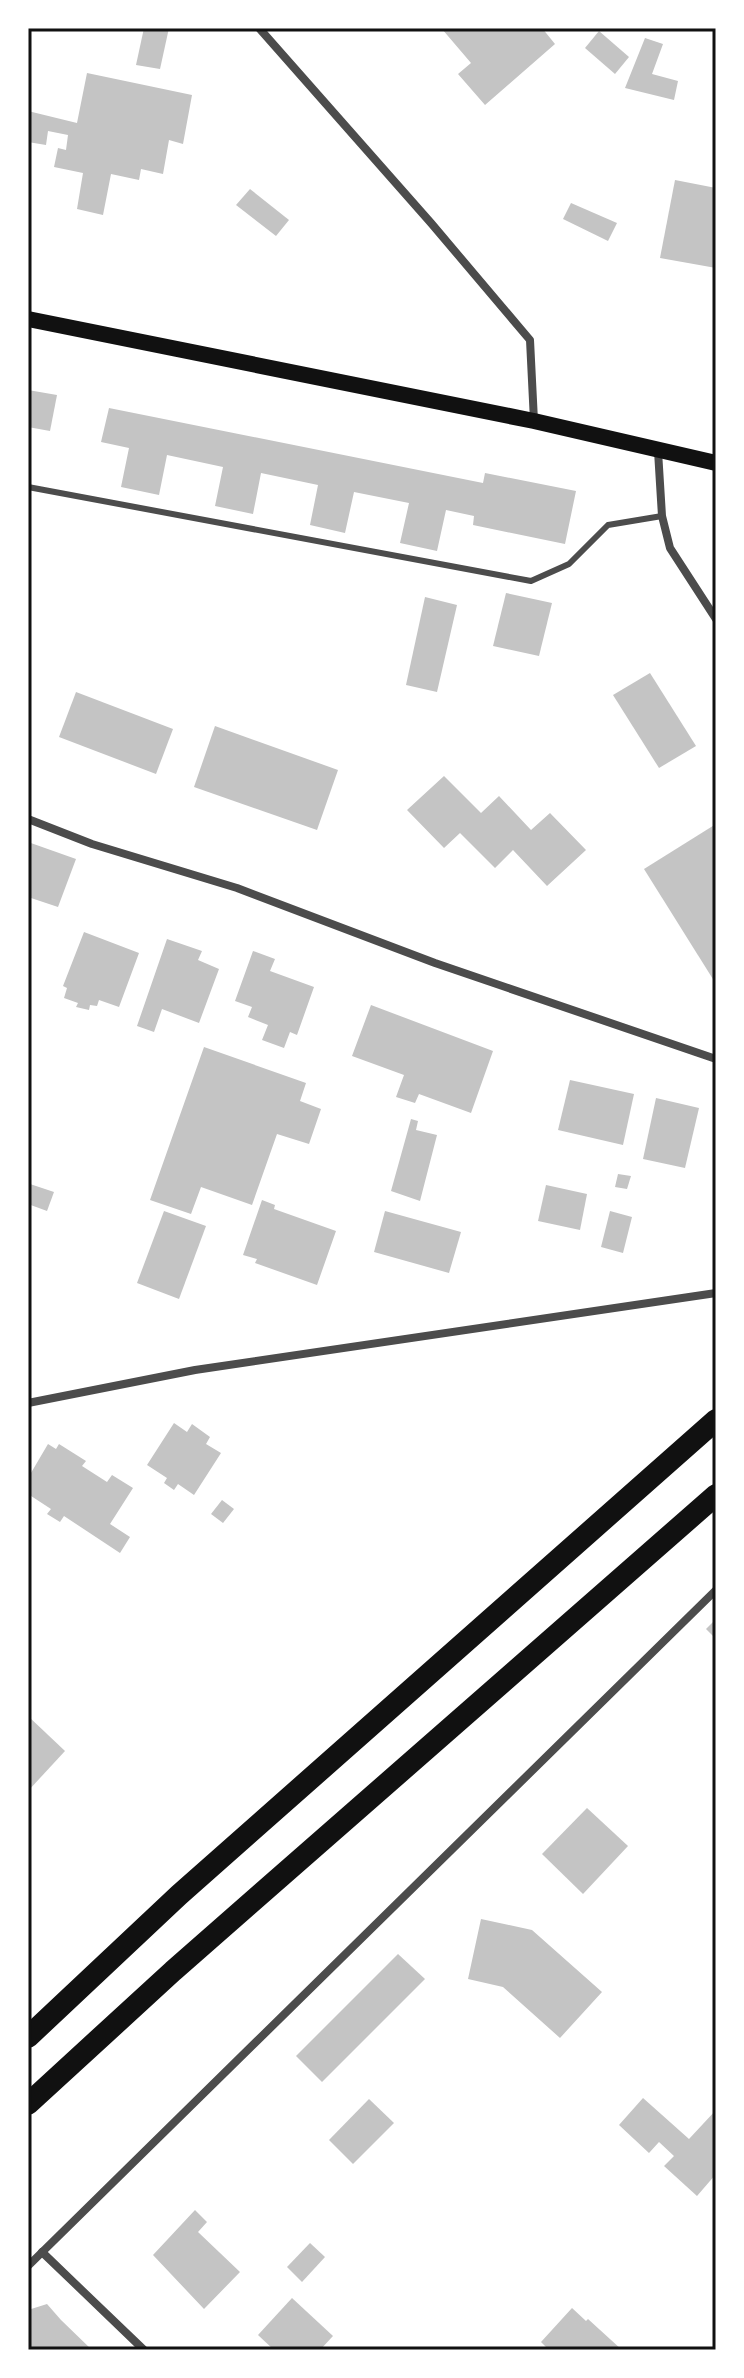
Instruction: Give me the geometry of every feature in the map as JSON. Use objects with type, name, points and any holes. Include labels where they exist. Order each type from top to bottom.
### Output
[{"type":"highway","points":[[28,2037],[179,1895],[716,1420]]},
{"type":"highway","points":[[28,2104],[173,1971],[716,1495]]},
{"type":"main road","points":[[28,319],[534,421],[716,463]]},
{"type":"street","points":[[259,28],[530,340],[534,421]]},
{"type":"street","points":[[658,451],[662,516],[670,548],[716,619]]},
{"type":"street","points":[[28,819],[92,844],[237,888],[435,963],[716,1059]]},
{"type":"street","points":[[28,1403],[195,1370],[716,1293]]},
{"type":"street","points":[[28,2266],[716,1590]]},
{"type":"street","points":[[42,2252],[144,2350]]},
{"type":"lane","points":[[28,487],[531,581],[569,564],[608,525],[662,516]]},
{"type":"building","points":[[144,28],[169,28],[160,69],[136,65]]},
{"type":"building","points":[[444,28],[542,28],[555,44],[485,105],[458,74],[471,63]]},
{"type":"building","points":[[599,31],[629,57],[615,74],[585,48]]},
{"type":"building","points":[[645,38],[663,44],[652,74],[678,81],[674,100],[625,88]]},
{"type":"building","points":[[87,73],[192,95],[183,144],[169,140],[163,174],[141,169],[139,180],[111,174],[103,215],[77,209],[83,173],[54,167],[58,148],[66,150],[68,135],[48,131],[46,145],[28,142],[28,111],[77,123]]},
{"type":"building","points":[[675,180],[716,188],[716,268],[660,258]]},
{"type":"building","points":[[250,189],[289,220],[276,236],[236,205]]},
{"type":"building","points":[[571,203],[617,223],[608,241],[563,219]]},
{"type":"building","points":[[28,390],[57,395],[50,431],[28,427]]},
{"type":"building","points":[[109,408],[483,483],[485,473],[576,491],[565,544],[473,525],[474,516],[446,510],[437,551],[400,543],[409,503],[354,492],[345,533],[310,525],[318,485],[261,473],[253,514],[215,506],[223,467],[167,455],[159,495],[121,487],[129,448],[101,442]]},
{"type":"building","points":[[506,593],[552,603],[539,656],[493,646]]},
{"type":"building","points":[[425,597],[457,605],[437,692],[406,685]]},
{"type":"building","points":[[650,673],[696,746],[659,768],[613,695]]},
{"type":"building","points":[[76,692],[173,729],[156,774],[59,737]]},
{"type":"building","points":[[215,726],[338,770],[317,830],[194,787]]},
{"type":"building","points":[[444,776],[481,813],[499,796],[531,830],[550,813],[586,850],[547,886],[513,850],[495,868],[460,833],[444,848],[407,810]]},
{"type":"building","points":[[716,824],[716,984],[644,869]]},
{"type":"building","points":[[28,842],[76,859],[58,907],[28,897]]},
{"type":"building","points":[[84,932],[139,953],[119,1007],[99,1000],[97,1006],[90,1005],[89,1010],[76,1007],[78,1003],[64,998],[67,988],[63,986]]},
{"type":"building","points":[[167,939],[202,951],[198,960],[219,969],[199,1023],[162,1009],[154,1032],[137,1026]]},
{"type":"building","points":[[253,951],[275,959],[270,971],[314,987],[297,1035],[290,1032],[284,1048],[262,1040],[268,1025],[248,1017],[252,1007],[235,1001]]},
{"type":"building","points":[[371,1005],[493,1051],[471,1113],[419,1094],[415,1103],[396,1097],[404,1075],[352,1056]]},
{"type":"building","points":[[204,1047],[306,1083],[300,1101],[321,1109],[309,1144],[277,1134],[252,1205],[201,1187],[191,1214],[150,1200]]},
{"type":"building","points":[[570,1080],[634,1094],[623,1145],[558,1130]]},
{"type":"building","points":[[656,1098],[699,1108],[685,1168],[643,1159]]},
{"type":"building","points":[[411,1119],[418,1121],[416,1130],[437,1135],[420,1201],[391,1191]]},
{"type":"building","points":[[618,1174],[631,1176],[627,1189],[615,1187]]},
{"type":"building","points":[[30,1184],[54,1192],[47,1211],[28,1204]]},
{"type":"building","points":[[546,1185],[587,1194],[580,1230],[538,1221]]},
{"type":"building","points":[[262,1200],[275,1205],[274,1209],[336,1231],[317,1285],[255,1263],[257,1259],[243,1255]]},
{"type":"building","points":[[164,1211],[206,1226],[179,1299],[137,1283]]},
{"type":"building","points":[[385,1211],[461,1232],[449,1273],[374,1252]]},
{"type":"building","points":[[610,1211],[632,1217],[623,1253],[601,1247]]},
{"type":"building","points":[[174,1423],[187,1432],[192,1424],[210,1437],[206,1444],[221,1453],[194,1495],[178,1484],[174,1490],[164,1483],[167,1478],[147,1465]]},
{"type":"building","points":[[48,1444],[56,1449],[59,1444],[86,1461],[82,1466],[107,1482],[112,1475],[133,1488],[110,1524],[130,1537],[120,1553],[64,1516],[60,1522],[47,1514],[51,1509],[28,1494],[28,1478]]},
{"type":"building","points":[[222,1500],[234,1509],[223,1523],[211,1514]]},
{"type":"building","points":[[716,1619],[716,1639],[706,1629]]},
{"type":"building","points":[[28,1716],[65,1751],[28,1791]]},
{"type":"building","points":[[587,1808],[628,1846],[583,1894],[542,1854]]},
{"type":"building","points":[[481,1919],[532,1930],[602,1992],[560,2038],[503,1987],[468,1979]]},
{"type":"building","points":[[398,1954],[425,1979],[322,2082],[296,2056]]},
{"type":"building","points":[[643,2098],[689,2139],[716,2110],[716,2174],[697,2196],[664,2166],[674,2156],[659,2142],[649,2153],[619,2125]]},
{"type":"building","points":[[369,2099],[394,2123],[353,2164],[329,2140]]},
{"type":"building","points":[[195,2210],[207,2222],[198,2232],[240,2272],[204,2309],[153,2255]]},
{"type":"building","points":[[310,2243],[325,2257],[302,2282],[287,2267]]},
{"type":"building","points":[[292,2298],[333,2336],[320,2350],[274,2350],[258,2335]]},
{"type":"building","points":[[47,2304],[92,2350],[28,2350],[28,2310]]},
{"type":"building","points":[[572,2308],[622,2350],[549,2350],[541,2342]]}]
